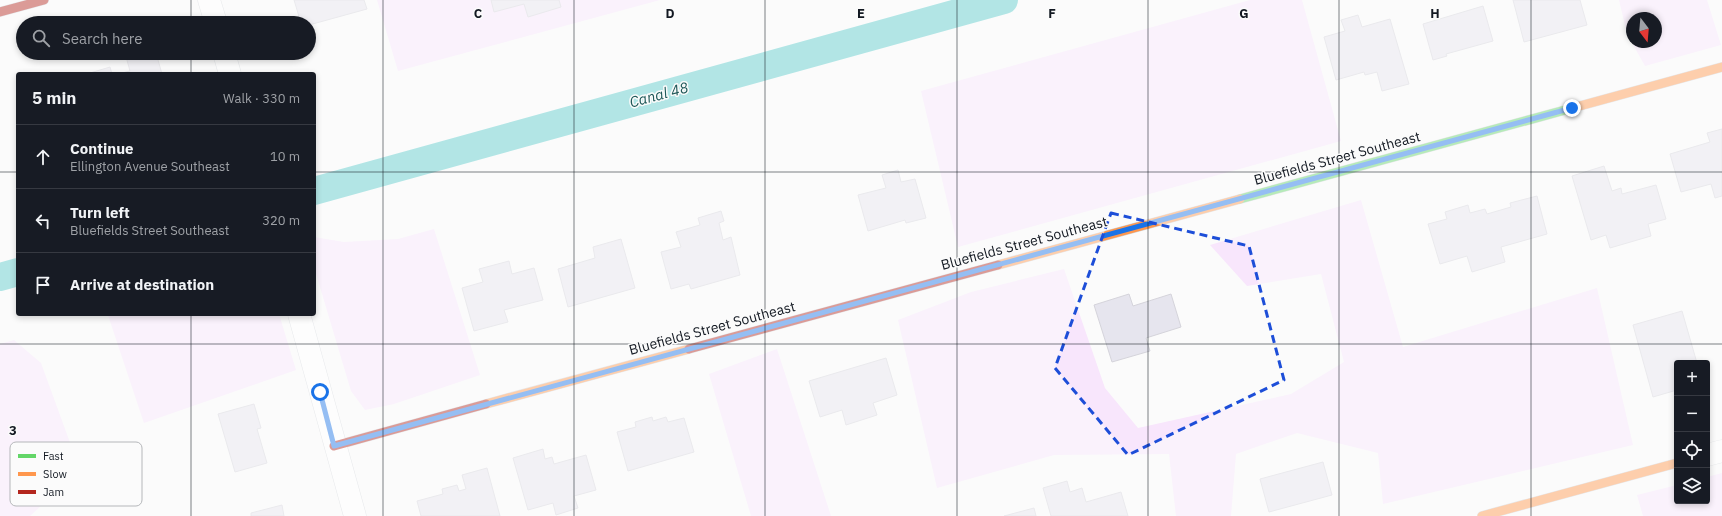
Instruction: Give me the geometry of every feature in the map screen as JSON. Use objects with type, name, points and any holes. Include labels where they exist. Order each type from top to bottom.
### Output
[{"type":"street","points":[[0,12],[44,0]]},
{"type":"street","points":[[209,0],[214,16]]},
{"type":"street","points":[[226,60],[229,72]]},
{"type":"street","name":"Bluefields Street Southeast","points":[[334,446],[1722,67]]},
{"type":"street","points":[[299,316],[355,516]]},
{"type":"street","points":[[1710,454],[1722,451]]},
{"type":"street","points":[[1482,516],[1674,464]]},
{"type":"highlighted area","points":[[1111,213],[1249,246],[1284,380],[1128,455],[1055,368]]},
{"type":"shaded area","points":[[377,0],[660,0],[398,71]]},
{"type":"shaded area","points":[[1250,0],[1302,0],[1341,141],[958,247],[921,91]]},
{"type":"shaded area","points":[[1619,0],[1707,0],[1721,45],[1645,66],[1635,48],[1662,48],[1662,12],[1626,12],[1626,30]]},
{"type":"shaded area","points":[[1361,200],[1403,347],[1597,288],[1633,445],[1383,504],[1378,453],[1297,433],[1236,454],[1231,516],[1176,516],[1169,454],[1054,455],[937,488],[898,320],[971,292],[1064,269],[1105,388],[1138,428],[1291,394],[1344,362],[1321,274],[1247,286],[1210,245]]},
{"type":"shaded area","points":[[434,229],[480,375],[394,404],[365,410],[351,391],[316,274],[316,237],[344,242],[398,239]]},
{"type":"shaded area","points":[[108,316],[280,316],[296,370],[144,423]]},
{"type":"shaded area","points":[[14,340],[41,363],[70,442],[10,442],[10,506],[41,506],[30,516],[0,516],[0,344]]},
{"type":"shaded area","points":[[777,349],[831,516],[751,516],[709,374]]},
{"type":"shaded area","points":[[1722,473],[1722,516],[1643,516],[1637,495],[1674,486],[1674,504],[1710,504],[1710,476]]},
{"type":"building","points":[[294,0],[364,0],[367,9],[316,23],[316,16],[299,16]]},
{"type":"building","points":[[491,0],[559,0],[561,7],[528,17],[524,4],[494,12]]},
{"type":"building","points":[[1513,0],[1580,0],[1587,25],[1524,42]]},
{"type":"building","points":[[1483,6],[1493,41],[1446,54],[1447,56],[1433,60],[1423,24]]},
{"type":"building","points":[[1358,15],[1362,27],[1390,19],[1409,84],[1382,91],[1377,72],[1365,75],[1364,72],[1336,80],[1324,37],[1345,31],[1341,20]]},
{"type":"building","points":[[127,60],[158,60],[161,72],[126,72],[130,71]]},
{"type":"building","points":[[110,67],[111,72],[93,72]]},
{"type":"building","points":[[1722,129],[1722,196],[1715,198],[1711,184],[1681,192],[1670,154],[1710,142],[1707,133]]},
{"type":"building","points":[[1604,166],[1612,191],[1621,188],[1622,194],[1656,185],[1666,219],[1648,224],[1651,236],[1610,248],[1606,235],[1591,240],[1572,176]]},
{"type":"building","points":[[898,170],[901,182],[915,179],[926,218],[906,223],[905,220],[868,231],[858,195],[886,188],[882,175]]},
{"type":"building","points":[[1537,196],[1547,234],[1501,247],[1505,262],[1472,272],[1467,256],[1440,264],[1428,224],[1447,219],[1445,212],[1468,205],[1470,213],[1485,209],[1487,214],[1511,207],[1510,203]]},
{"type":"building","points":[[721,211],[724,221],[719,223],[723,240],[731,237],[740,275],[691,289],[689,284],[671,289],[661,252],[681,247],[676,232],[700,225],[698,218]]},
{"type":"building","points":[[621,239],[635,288],[568,307],[558,269],[595,258],[593,247]]},
{"type":"building","points":[[509,261],[512,274],[534,268],[543,300],[504,310],[508,322],[474,331],[462,288],[483,282],[479,269]]},
{"type":"building","points":[[1129,294],[1133,306],[1171,294],[1181,327],[1146,338],[1150,351],[1112,362],[1094,305]]},
{"type":"building","points":[[1682,311],[1696,360],[1674,360],[1674,391],[1653,397],[1633,325]]},
{"type":"building","points":[[886,358],[897,395],[873,403],[877,415],[846,425],[842,410],[820,417],[809,381]]},
{"type":"building","points":[[254,404],[261,428],[257,429],[267,463],[235,472],[218,414]]},
{"type":"building","points":[[652,417],[653,421],[666,417],[668,422],[684,418],[694,452],[628,471],[617,432],[636,427],[635,422]]},
{"type":"building","points":[[543,449],[545,459],[552,457],[554,464],[586,455],[596,490],[574,496],[578,508],[556,515],[553,503],[528,510],[513,458]]},
{"type":"building","points":[[1323,462],[1332,495],[1269,512],[1260,479]]},
{"type":"building","points":[[487,468],[500,516],[421,516],[417,501],[443,494],[442,489],[457,485],[459,491],[466,489],[462,475]]},
{"type":"building","points":[[1067,481],[1070,492],[1082,488],[1086,502],[1121,492],[1128,516],[1051,516],[1043,488]]},
{"type":"building","points":[[282,505],[284,516],[251,516],[251,513]]},
{"type":"building","points":[[1034,508],[1036,516],[1004,516]]},
{"type":"waterway","name":"Canal 48","points":[[316,190],[1004,0]]},
{"type":"waterway","name":"Canal 48","points":[[0,277],[16,273]]},
{"type":"traffic: fast","points":[[1240,199],[1576,107]]},
{"type":"traffic: slow","points":[[1576,107],[1722,67]]},
{"type":"traffic: slow","points":[[998,265],[1240,199]]},
{"type":"traffic: slow","points":[[486,404],[689,349]]},
{"type":"traffic: slow","points":[[1482,516],[1674,464]]},
{"type":"traffic: jam","points":[[0,12],[44,0]]},
{"type":"traffic: jam","points":[[689,349],[998,265]]},
{"type":"traffic: jam","points":[[334,446],[486,404]]},
{"type":"route","points":[[320,392],[334,446],[1572,108]]}]
